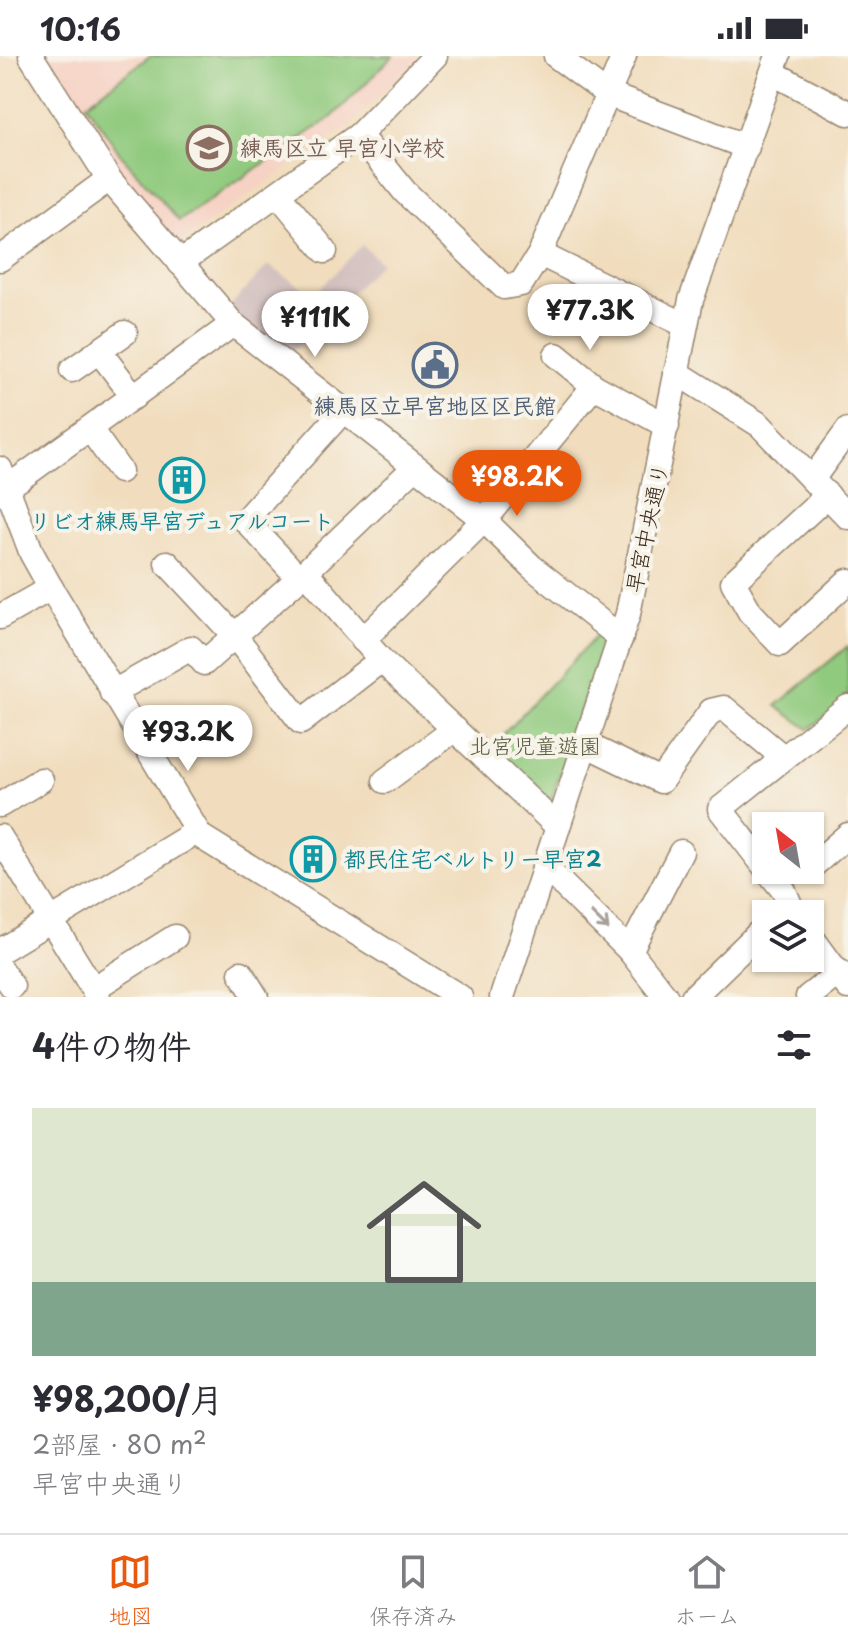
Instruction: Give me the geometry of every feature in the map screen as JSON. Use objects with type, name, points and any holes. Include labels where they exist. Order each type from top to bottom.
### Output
[{"type":"street","points":[[31,56],[109,179],[233,324],[484,520],[532,567],[621,638]]},
{"type":"street","points":[[180,263],[359,135],[435,56]]},
{"type":"street","points":[[556,56],[607,94],[747,147]]},
{"type":"street","points":[[359,135],[405,192],[504,287],[521,284],[540,254],[624,56]]},
{"type":"street","points":[[775,64],[848,113]]},
{"type":"street","name":"早宮中央通り","points":[[502,997],[621,638],[667,426],[685,325],[775,64]]},
{"type":"street","points":[[0,259],[109,179]]},
{"type":"street","points":[[278,194],[325,251]]},
{"type":"street","points":[[540,254],[685,325]]},
{"type":"street","points":[[233,324],[90,429],[3,483],[32,554],[196,832],[460,997]]},
{"type":"street","points":[[72,370],[125,333]]},
{"type":"street","points":[[99,351],[134,397]]},
{"type":"street","points":[[556,355],[594,386],[667,426]]},
{"type":"street","points":[[676,372],[760,425],[848,517]]},
{"type":"street","points":[[363,640],[484,520],[594,386]]},
{"type":"street","points":[[342,412],[245,520],[303,575],[381,660],[557,826]]},
{"type":"street","points":[[90,429],[120,471]]},
{"type":"street","points":[[848,430],[821,486],[733,582],[750,612],[780,644],[848,581]]},
{"type":"street","points":[[112,693],[191,648],[204,663],[303,575],[415,467]]},
{"type":"street","points":[[167,563],[235,636],[301,722],[381,660]]},
{"type":"street","points":[[0,617],[51,588]]},
{"type":"street","points":[[752,850],[720,809],[848,707]]},
{"type":"street","points":[[585,744],[661,781],[711,711],[724,708],[784,758]]},
{"type":"street","points":[[385,781],[455,729]]},
{"type":"street","points":[[0,805],[41,780]]},
{"type":"street","points":[[0,951],[196,832]]},
{"type":"street","points":[[824,856],[848,835]]},
{"type":"street","points":[[0,837],[95,993],[175,937]]},
{"type":"street","points":[[630,951],[681,852]]},
{"type":"street","points":[[544,866],[630,951],[666,997]]},
{"type":"street","points":[[693,997],[752,940]]},
{"type":"street","points":[[808,997],[844,980],[824,954]]},
{"type":"street","points":[[241,973],[256,997]]},
{"type":"shaded area","name":"練馬区立 早宮小学校","points":[[41,56],[419,56],[351,124],[178,244],[115,171]]},
{"type":"shaded area","points":[[362,245],[381,263],[286,358],[229,307],[268,265],[314,295]]},
{"type":"green space","name":"練馬区立 早宮小学校","points":[[150,56],[393,56],[332,117],[179,221],[121,155],[86,104]]},
{"type":"green space","name":"北宮児童遊園","points":[[598,634],[604,639],[552,798],[542,799],[490,748]]},
{"type":"green space","points":[[848,646],[848,699],[809,729],[776,706]]},
{"type":"place","name":"練馬区立 早宮小学校","points":[[209,148]]},
{"type":"place","name":"練馬区立早宮地区区民館","points":[[435,365]]},
{"type":"place","name":"リビオ練馬早宮デュアルコート","points":[[182,480]]},
{"type":"place","name":"都民住宅ベルトリー早宮2","points":[[313,859]]}]
